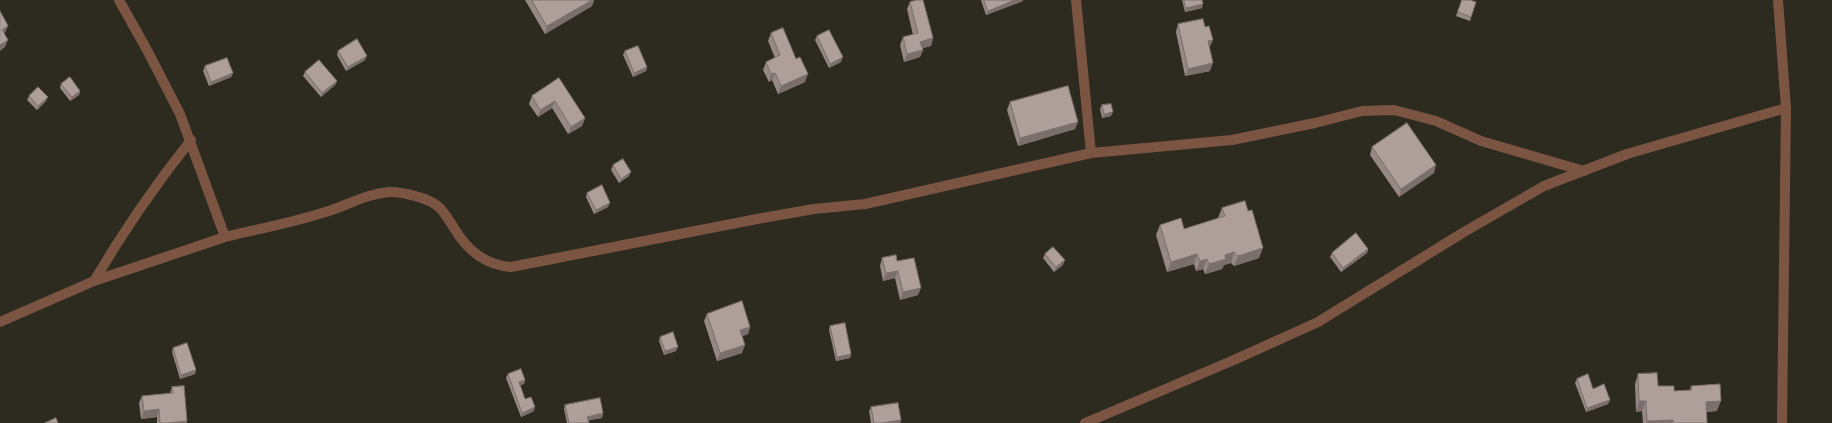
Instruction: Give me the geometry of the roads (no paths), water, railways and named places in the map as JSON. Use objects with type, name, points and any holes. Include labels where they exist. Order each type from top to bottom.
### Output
[{"type":"street","points":[[119,0],[180,114],[225,238]]},
{"type":"street","points":[[1076,0],[1091,153]]},
{"type":"street","points":[[1778,0],[1786,108],[1782,423]]},
{"type":"street","points":[[1086,423],[1234,360],[1318,322],[1464,232],[1544,186],[1627,154],[1786,108]]},
{"type":"street","points":[[0,322],[94,281],[225,238],[323,213],[373,194],[390,191],[418,197],[436,205],[448,218],[463,242],[483,259],[498,266],[511,267],[757,219],[814,209],[865,204],[1091,153],[1232,140],[1315,123],[1362,111],[1394,110],[1436,122],[1481,141],[1584,171]]},
{"type":"street","points":[[94,281],[135,215],[190,140]]}]
